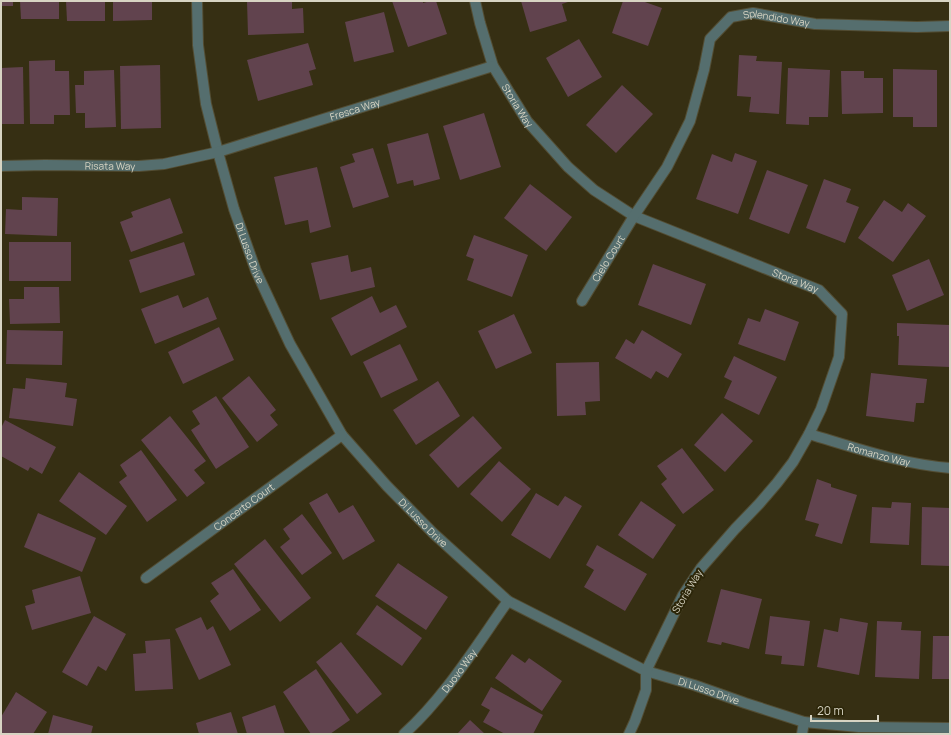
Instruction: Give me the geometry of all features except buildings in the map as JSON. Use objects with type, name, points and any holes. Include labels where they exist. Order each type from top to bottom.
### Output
[{"type":"street","name":"Di Lusso Drive","points":[[197,1],[198,45],[205,97],[218,152],[234,209],[256,271],[290,344],[342,435],[387,486],[433,533],[508,601],[646,670],[804,722],[859,727],[950,728]]},
{"type":"street","name":"Storia Way","points":[[475,1],[493,66],[527,121],[568,167],[594,190],[634,216],[819,290],[842,314],[839,358],[821,409],[809,434],[793,462],[777,483],[701,568],[683,595],[646,670]]},
{"type":"street","name":"Splendido Way","points":[[634,216],[667,167],[690,121],[704,70],[710,39],[731,16],[753,13],[815,24],[950,26]]},
{"type":"street","name":"Fresca Way","points":[[218,152],[493,66]]},
{"type":"street","name":"Risata Way","points":[[1,166],[139,166],[164,164],[218,152]]},
{"type":"street","name":"Cielo Court","points":[[582,301],[634,216]]},
{"type":"street","name":"Romanzo Way","points":[[809,434],[886,457],[913,463],[950,468]]},
{"type":"street","name":"Concerto Court","points":[[146,578],[342,435]]},
{"type":"street","name":"Duovo Way","points":[[404,734],[444,691],[508,601]]},
{"type":"street","points":[[629,734],[636,721],[646,690],[646,670]]},
{"type":"street","points":[[802,734],[804,722]]}]
